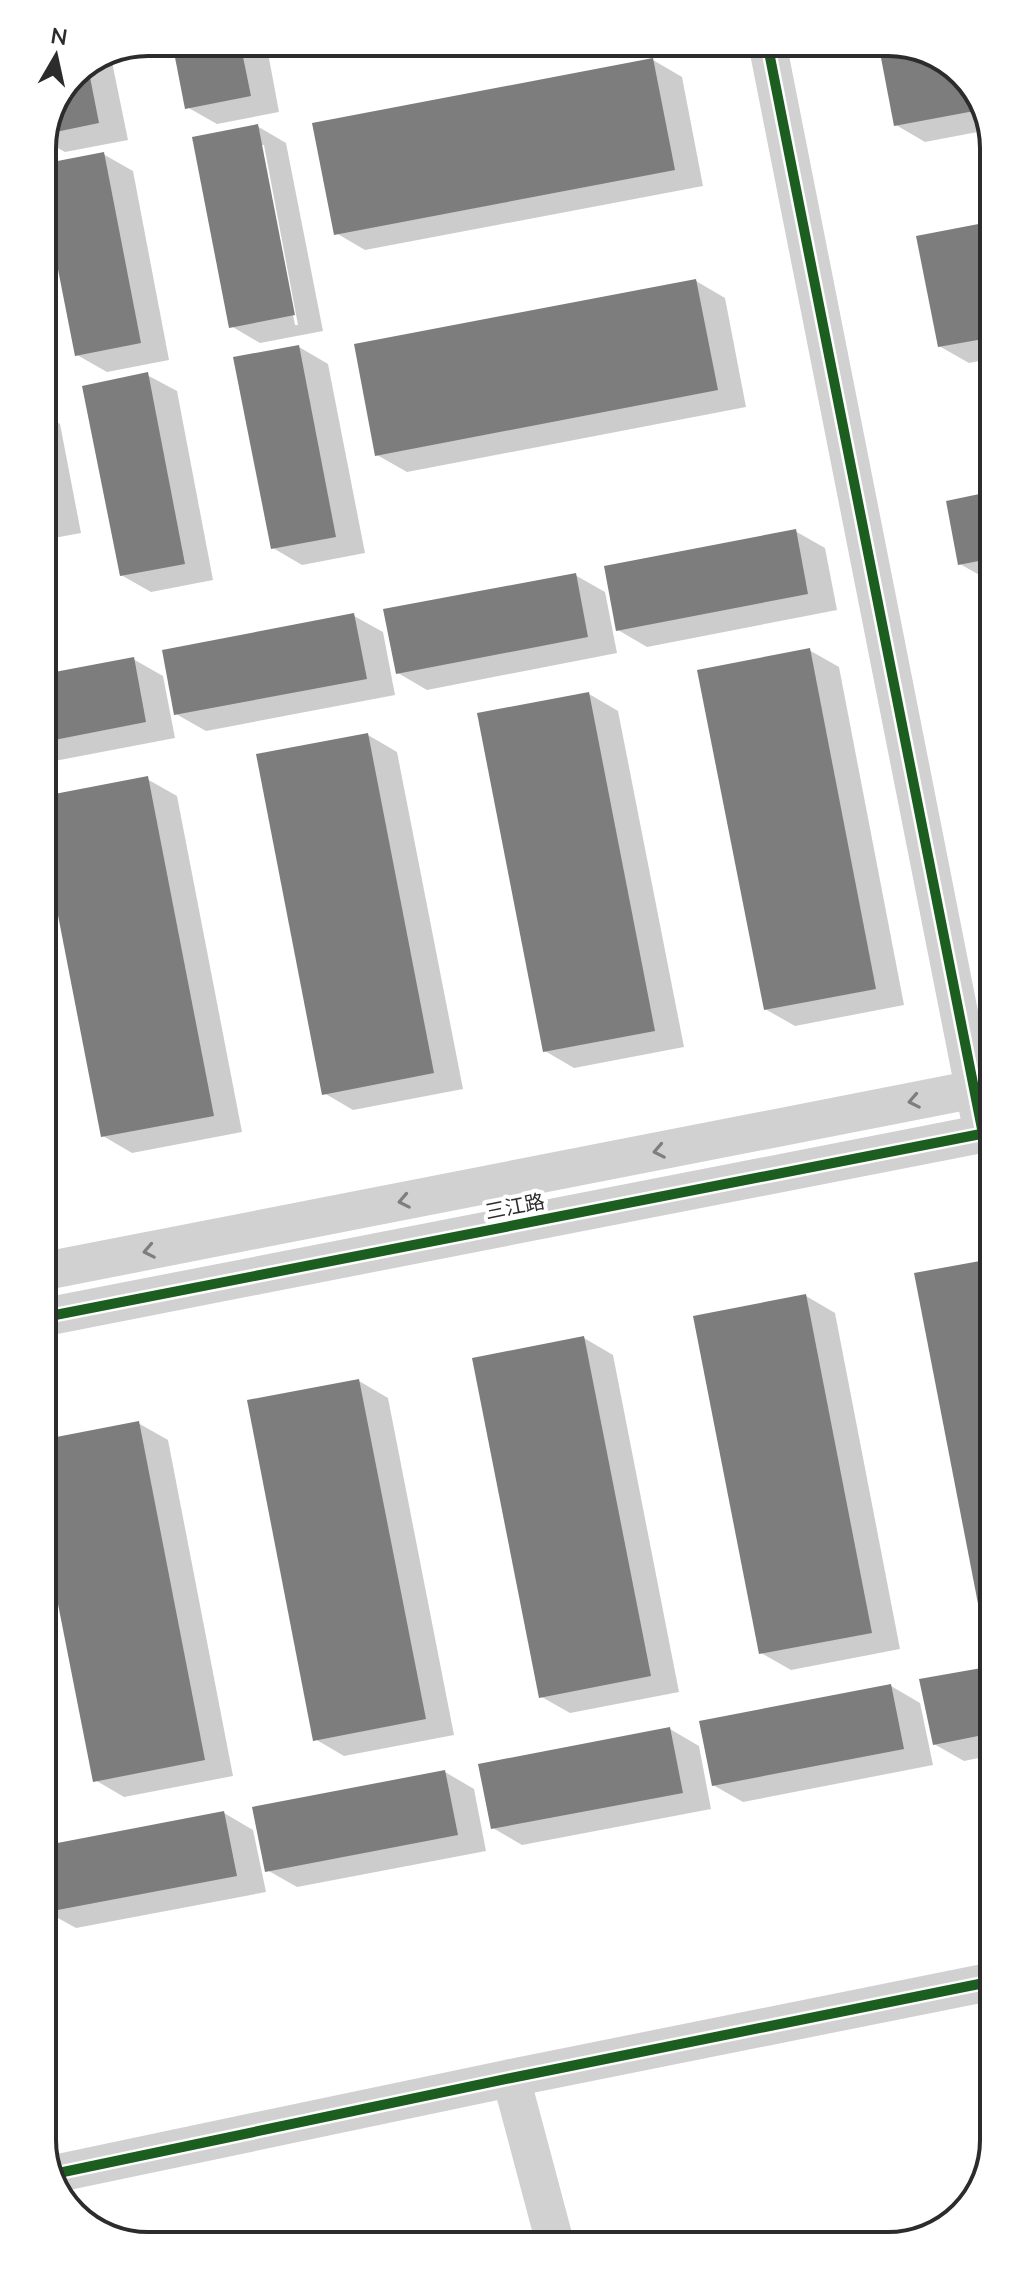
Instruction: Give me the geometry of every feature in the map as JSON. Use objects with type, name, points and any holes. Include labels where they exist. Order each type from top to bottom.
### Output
[{"type":"street","points":[[770,56],[980,1073]]},
{"type":"street","name":"三江路","points":[[56,1269],[980,1089]]},
{"type":"street","name":"三江路","points":[[56,1315],[980,1134]]},
{"type":"street","points":[[62,2172],[980,1984]]},
{"type":"street","points":[[511,2078],[552,2232]]},
{"type":"building","points":[[175,56],[243,56],[251,96],[185,109]]},
{"type":"building","points":[[881,56],[906,58],[934,68],[961,92],[972,111],[894,126]]},
{"type":"building","points":[[653,58],[675,170],[334,235],[312,123]]},
{"type":"building","points":[[73,96],[94,96],[99,123],[58,132]]},
{"type":"building","points":[[258,124],[295,315],[229,328],[192,137]]},
{"type":"building","points":[[104,152],[141,343],[75,356],[56,259],[56,161]]},
{"type":"building","points":[[980,224],[980,340],[938,347],[916,236]]},
{"type":"building","points":[[696,279],[718,390],[375,456],[354,344]]},
{"type":"building","points":[[299,345],[336,537],[271,549],[233,357]]},
{"type":"building","points":[[148,372],[185,564],[120,576],[82,386]]},
{"type":"building","points":[[980,494],[980,561],[958,565],[946,501]]},
{"type":"building","points":[[796,529],[808,594],[616,631],[604,566]]},
{"type":"building","points":[[576,573],[588,637],[396,674],[383,609]]},
{"type":"building","points":[[354,613],[367,679],[174,715],[162,650]]},
{"type":"building","points":[[810,648],[876,989],[764,1010],[697,670]]},
{"type":"building","points":[[134,657],[146,722],[56,740],[56,672]]},
{"type":"building","points":[[589,692],[655,1031],[543,1052],[477,713]]},
{"type":"building","points":[[368,733],[434,1073],[322,1095],[256,754]]},
{"type":"building","points":[[148,776],[214,1116],[101,1137],[56,905],[56,794]]},
{"type":"building","points":[[980,1261],[980,1614],[914,1273]]},
{"type":"building","points":[[806,1294],[872,1633],[759,1654],[693,1316]]},
{"type":"building","points":[[584,1336],[651,1676],[539,1698],[472,1358]]},
{"type":"building","points":[[359,1379],[426,1719],[313,1741],[247,1400]]},
{"type":"building","points":[[139,1421],[205,1760],[93,1782],[56,1594],[56,1437]]},
{"type":"building","points":[[980,1668],[980,1736],[933,1745],[919,1679]]},
{"type":"building","points":[[891,1684],[904,1749],[712,1786],[699,1721]]},
{"type":"building","points":[[670,1727],[683,1793],[491,1829],[478,1764]]},
{"type":"building","points":[[445,1770],[458,1835],[265,1872],[252,1807]]},
{"type":"building","points":[[224,1811],[237,1876],[56,1910],[56,1843]]},
{"type":"cycle path","points":[[770,56],[980,1119]]},
{"type":"cycle path","points":[[56,1315],[980,1134]]},
{"type":"cycle path","points":[[62,2172],[980,1984]]}]
